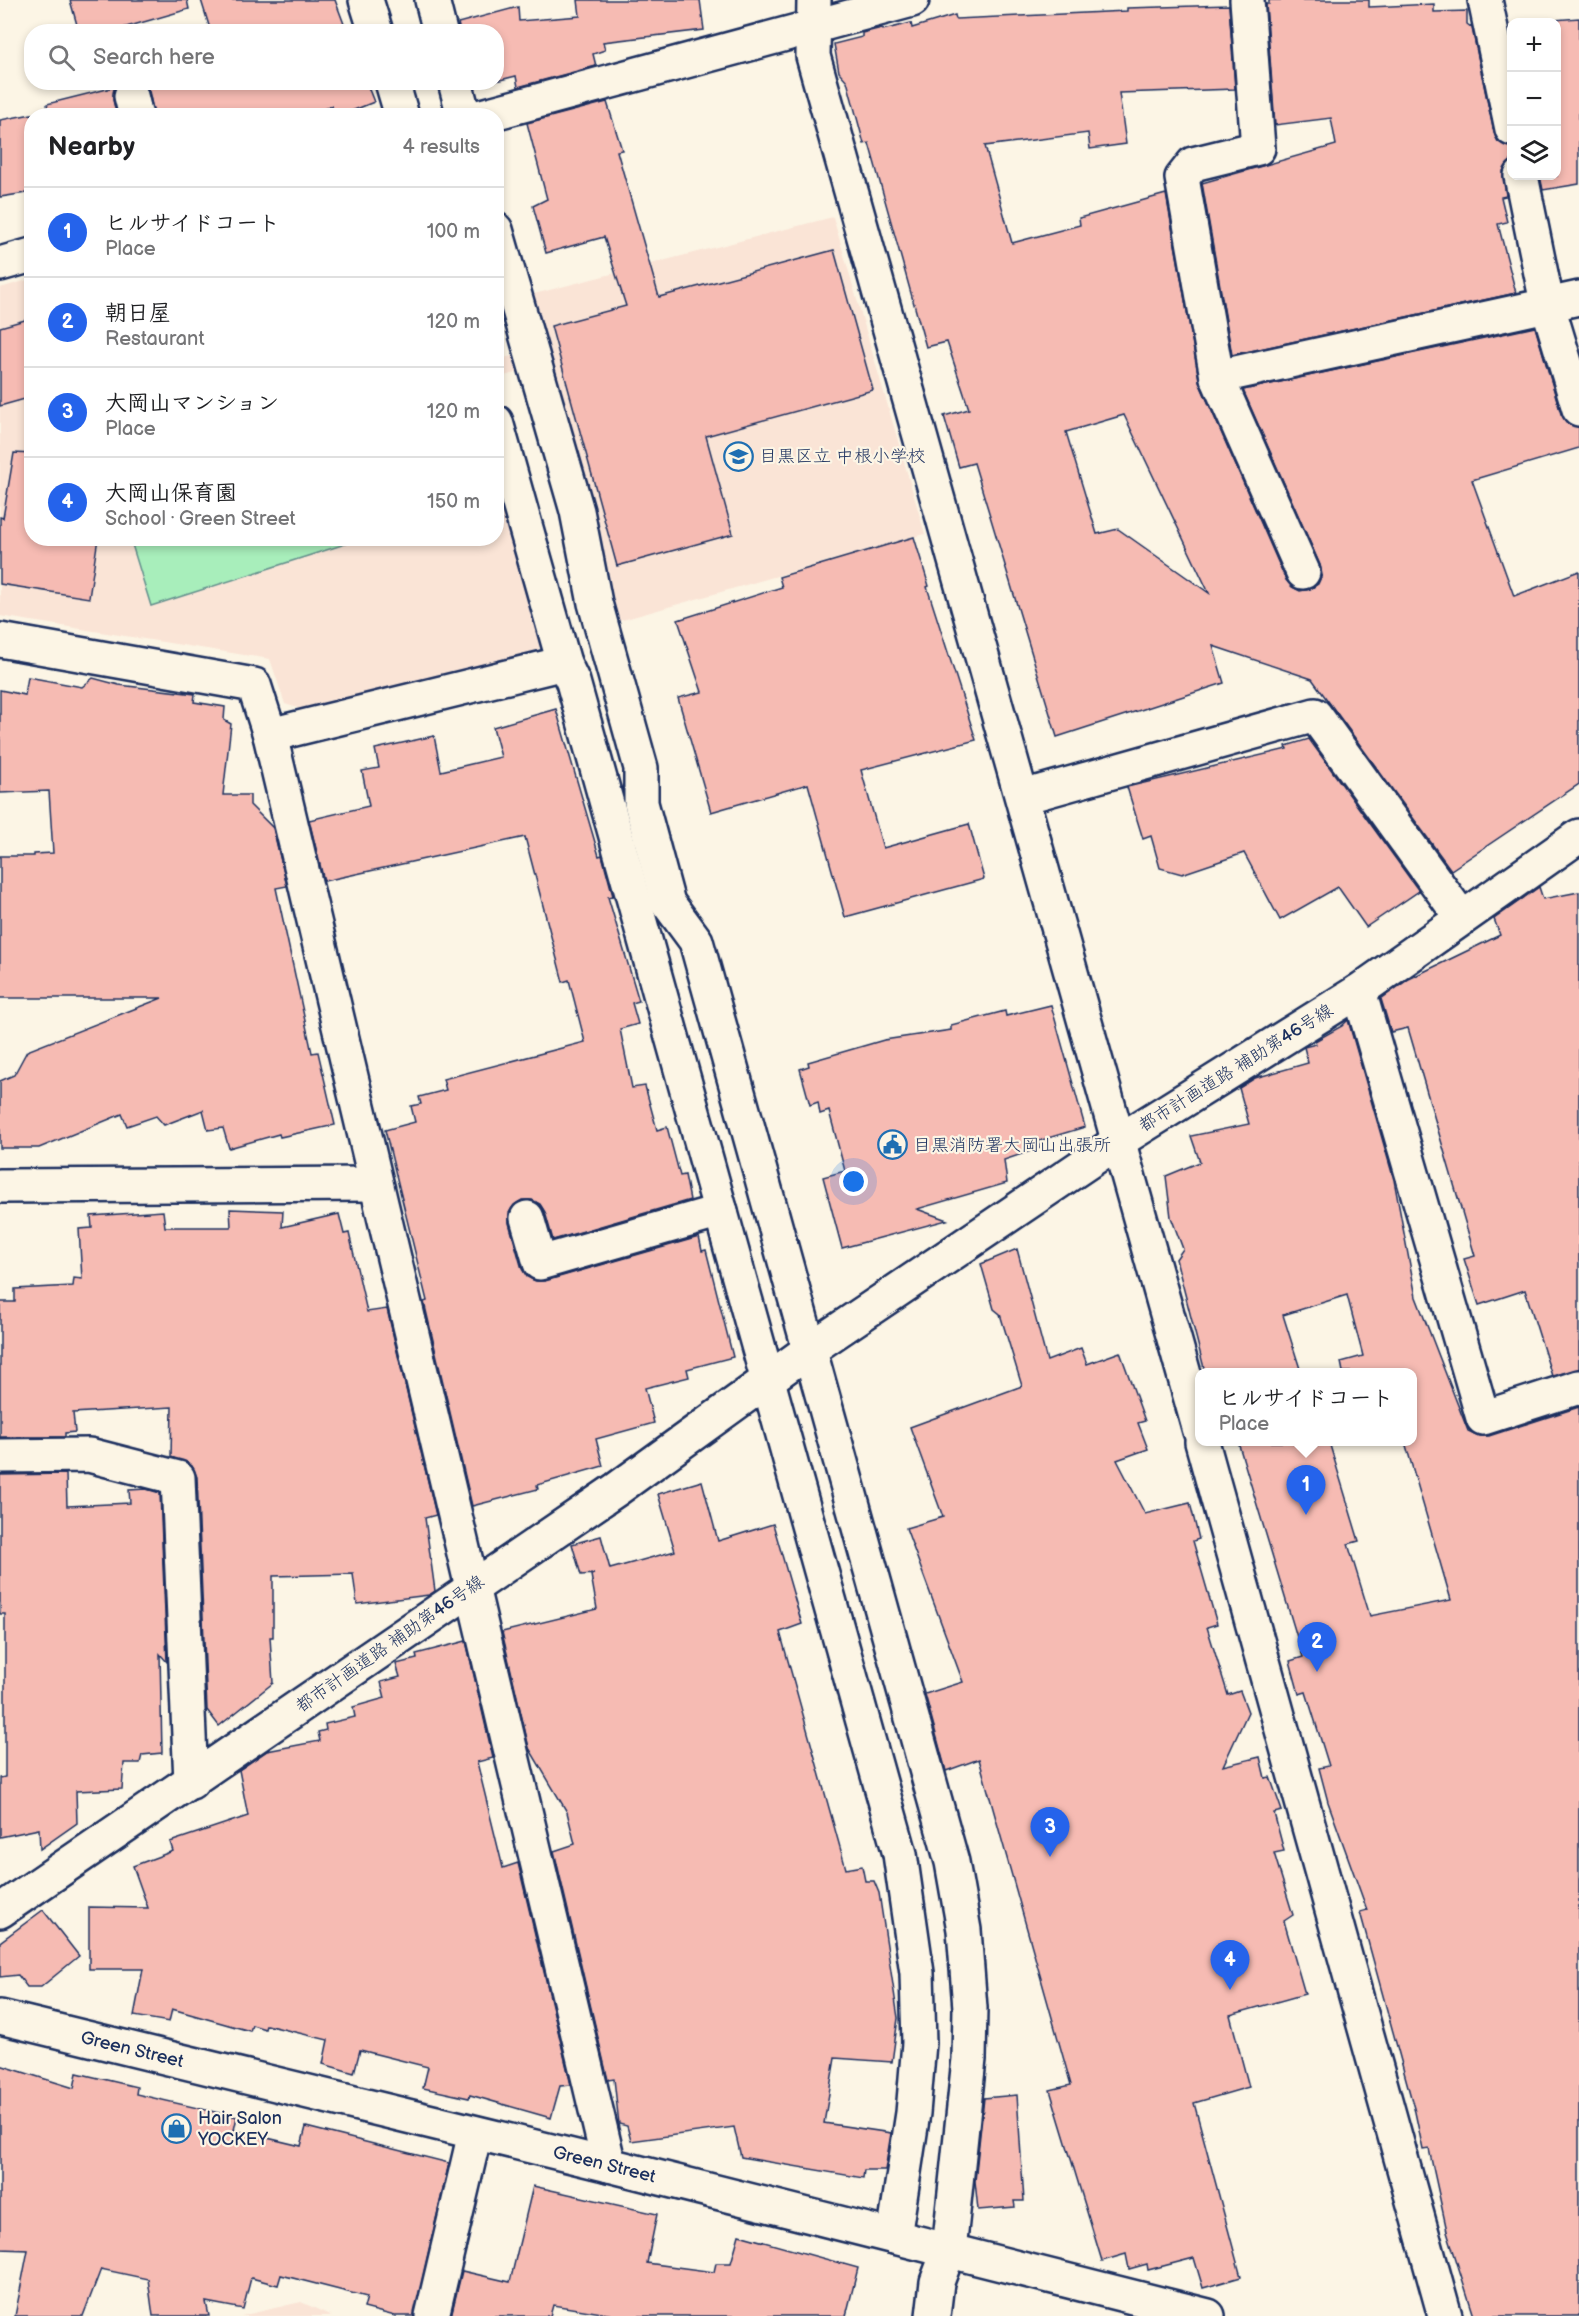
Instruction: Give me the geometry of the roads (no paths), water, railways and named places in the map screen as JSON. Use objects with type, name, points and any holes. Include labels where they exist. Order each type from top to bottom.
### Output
[{"type":"street","points":[[366,0],[374,24]]},
{"type":"street","points":[[432,0],[438,24]]},
{"type":"street","points":[[504,109],[814,12],[912,0]]},
{"type":"street","points":[[1247,0],[1258,148],[1193,164],[1182,178],[1217,377],[1303,572]]},
{"type":"street","points":[[1485,0],[1511,126]]},
{"type":"street","points":[[814,12],[813,56],[1195,1413]]},
{"type":"street","points":[[394,90],[400,108]]},
{"type":"street","points":[[456,90],[462,108]]},
{"type":"street","points":[[1522,180],[1547,303],[1579,409]]},
{"type":"street","points":[[0,264],[24,257]]},
{"type":"street","points":[[504,258],[577,511],[596,603],[641,768],[641,803],[668,903],[696,942],[900,1854],[917,1973],[919,2043],[899,2239]]},
{"type":"street","points":[[1217,377],[1547,303],[1579,298]]},
{"type":"street","points":[[504,450],[564,663],[577,694],[721,1211],[789,1364],[952,1862],[964,1930],[970,2008],[969,2059],[933,2316]]},
{"type":"street","points":[[0,640],[254,685],[270,735],[375,1184],[474,1587],[609,2165]]},
{"type":"street","points":[[270,735],[564,663]]},
{"type":"street","points":[[1023,797],[1315,715],[1462,918]]},
{"type":"street","name":"都市計画道路 補助第46号線","points":[[0,1911],[617,1489],[789,1364],[1119,1141],[1359,991],[1579,836]]},
{"type":"street","points":[[1359,991],[1483,1418],[1579,1387]]},
{"type":"street","points":[[0,1186],[375,1184]]},
{"type":"street","points":[[527,1218],[540,1263],[721,1211]]},
{"type":"street","points":[[1203,1446],[1445,2316]]},
{"type":"street","points":[[0,1456],[88,1455],[178,1478],[191,1782]]},
{"type":"street","name":"Green Street","points":[[0,2017],[944,2249],[1146,2308],[1208,2316]]},
{"type":"street","points":[[432,2316],[475,2133]]},
{"type":"place","name":"目黒区立 中根小学校","points":[[738,456]]},
{"type":"place","name":"目黒消防署大岡山出張所","points":[[892,1145]]},
{"type":"place","name":"ヒルサイドコート","points":[[1306,1515]]},
{"type":"place","name":"朝日屋","points":[[1317,1672]]},
{"type":"place","name":"大岡山マンション","points":[[1050,1857]]},
{"type":"place","name":"大岡山保育園","points":[[1230,1990]]},
{"type":"place","name":"Hair Salon YOCKEY","points":[[177,2128]]}]
